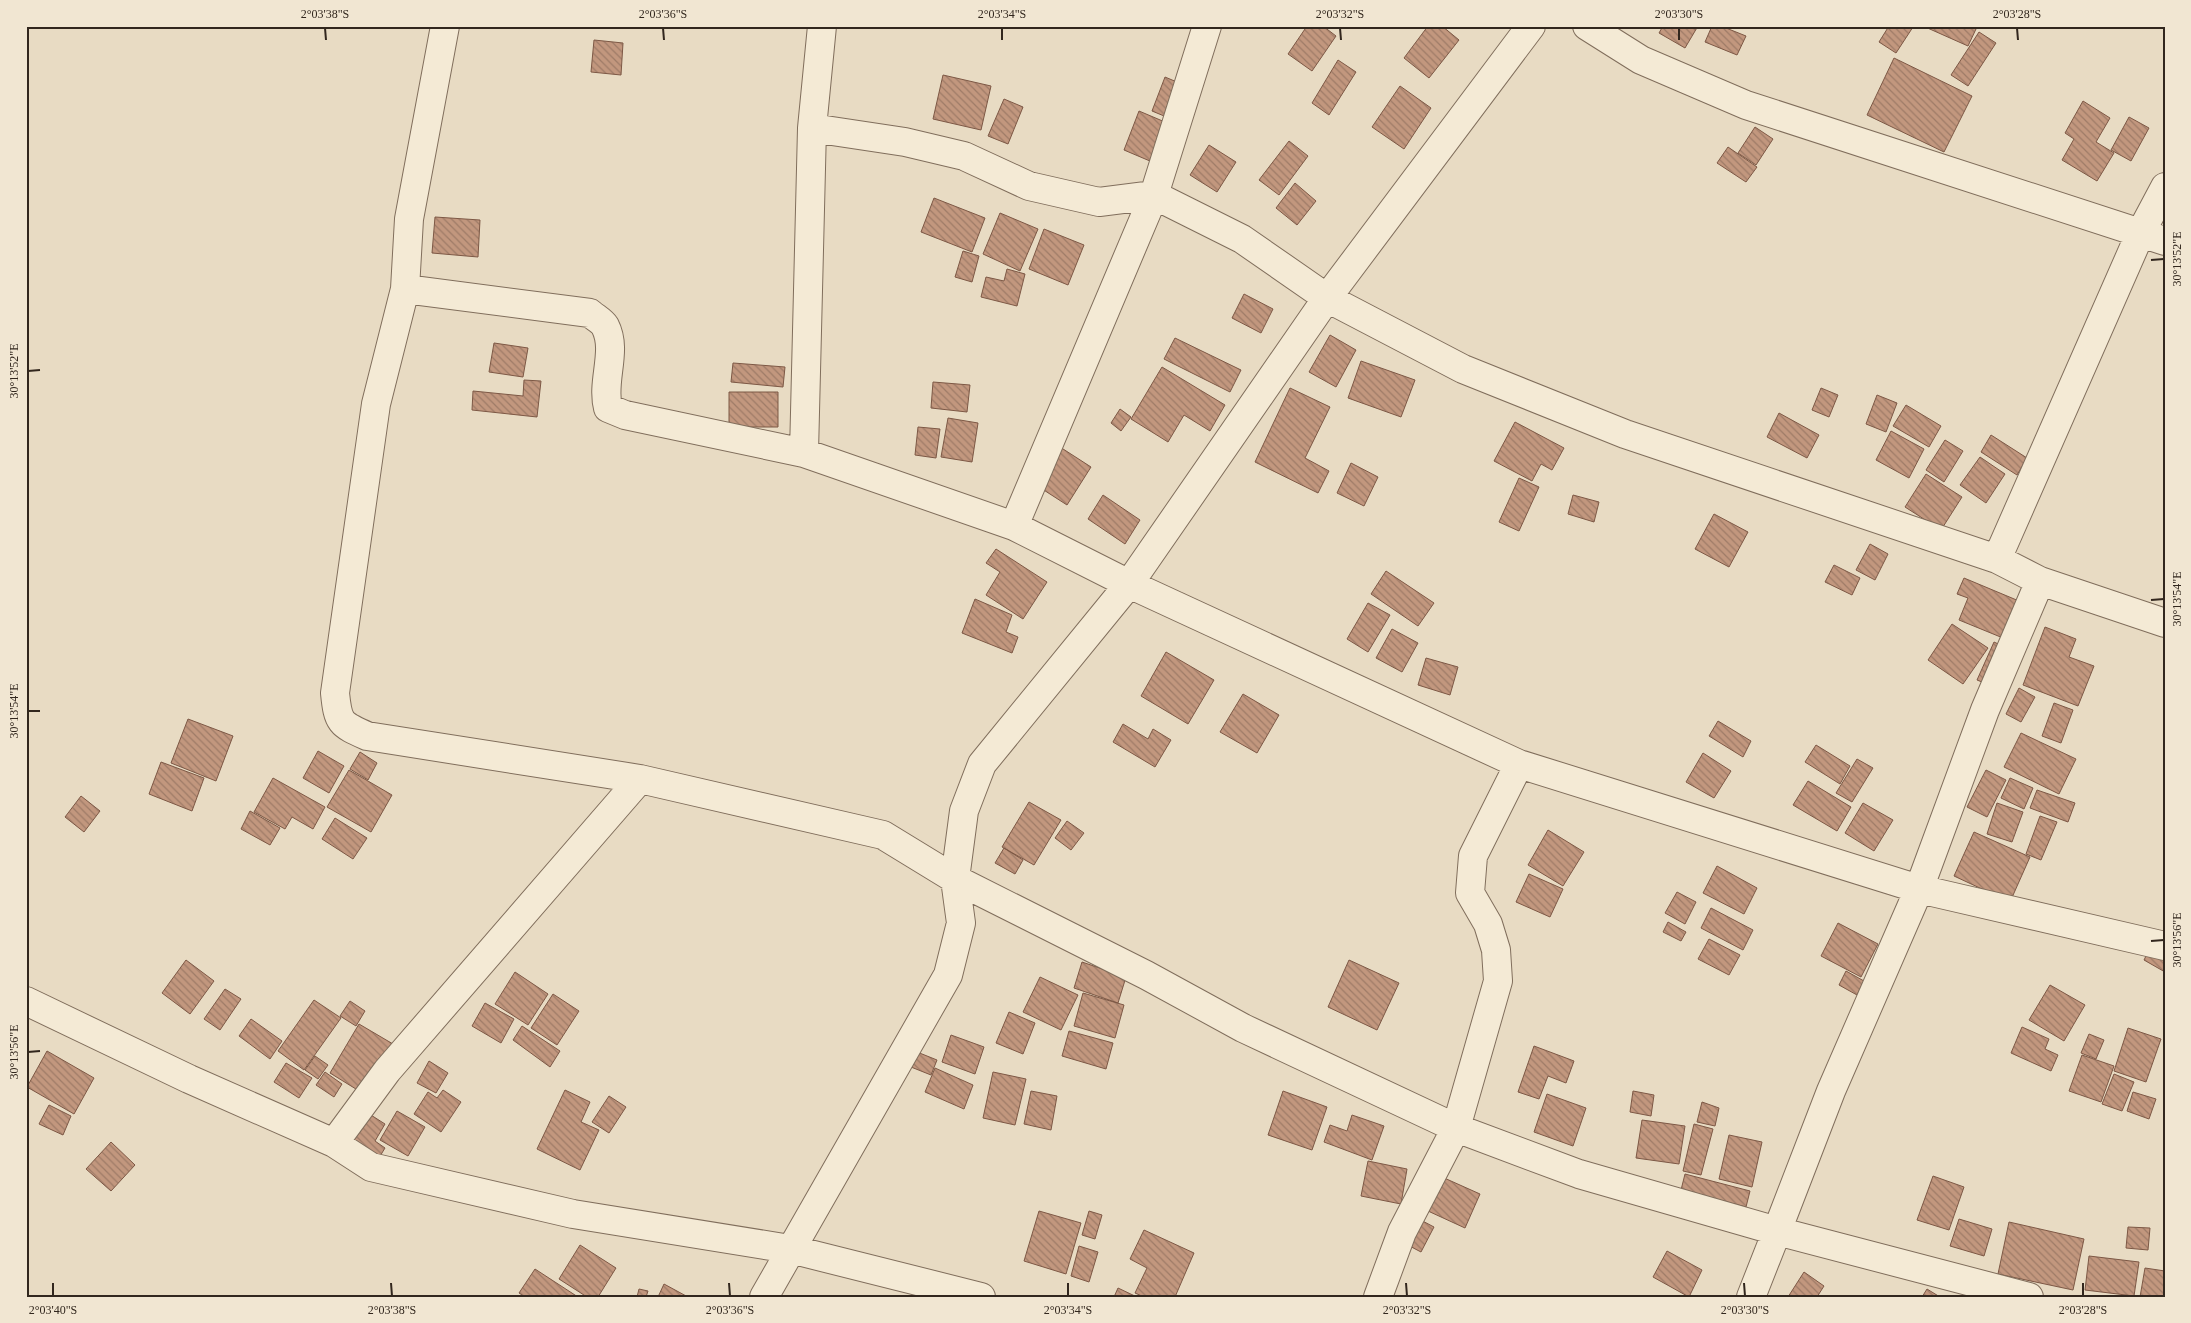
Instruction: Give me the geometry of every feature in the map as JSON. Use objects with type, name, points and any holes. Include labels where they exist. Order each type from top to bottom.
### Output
[{"type":"street","points":[[445,26],[409,219],[405,289],[376,404],[335,693],[337,715],[346,726],[367,736],[640,779],[883,835],[955,879],[1146,975],[1243,1028],[1456,1128],[1579,1174],[1776,1232],[2029,1297]]},
{"type":"street","points":[[804,453],[812,128],[822,26]]},
{"type":"street","points":[[1014,526],[1154,195],[1207,26]]},
{"type":"street","points":[[764,1297],[948,975],[961,923],[955,879],[964,812],[982,764],[1129,584],[1328,298],[1531,26]]},
{"type":"street","points":[[1587,26],[1642,60],[1746,105],[2152,237]]},
{"type":"street","points":[[812,128],[905,142],[964,156],[1029,186],[1099,202],[1154,195],[1242,239],[1328,298],[1463,369],[1616,430],[1997,559],[2040,581],[2165,623]]},
{"type":"street","points":[[1997,559],[2152,237],[2165,187]]},
{"type":"street","points":[[405,289],[590,313],[604,324],[610,344],[605,395],[608,408],[625,415],[804,453],[1014,526],[1129,584],[1519,764],[1919,889],[2165,946]]},
{"type":"street","points":[[1751,1297],[1831,1091],[1919,889],[1985,710],[2040,581]]},
{"type":"street","points":[[1378,1297],[1402,1232],[1456,1128],[1498,981],[1496,950],[1488,924],[1470,893],[1473,856],[1519,764]]},
{"type":"street","points":[[334,1144],[387,1071],[640,779]]},
{"type":"street","points":[[26,1001],[181,1075],[334,1144],[371,1167],[573,1214],[790,1249],[981,1297]]},
{"type":"building","points":[[1307,26],[1323,26],[1336,36],[1312,71],[1288,54]]},
{"type":"building","points":[[1428,26],[1442,26],[1459,40],[1429,78],[1404,58]]},
{"type":"building","points":[[1663,26],[1698,26],[1685,48],[1659,33]]},
{"type":"building","points":[[1712,26],[1721,26],[1746,36],[1737,55],[1705,42]]},
{"type":"building","points":[[1889,26],[1913,27],[1896,53],[1879,42]]},
{"type":"building","points":[[1923,26],[1969,26],[1976,29],[1968,46]]},
{"type":"building","points":[[1979,32],[1996,43],[1968,86],[1951,75]]},
{"type":"building","points":[[594,40],[623,43],[621,75],[591,72]]},
{"type":"building","points":[[1894,58],[1972,96],[1944,152],[1867,115]]},
{"type":"building","points":[[1338,60],[1356,72],[1329,115],[1312,103]]},
{"type":"building","points":[[943,75],[991,86],[981,130],[933,119]]},
{"type":"building","points":[[1165,77],[1184,85],[1169,118],[1152,111]]},
{"type":"building","points":[[1400,86],[1431,108],[1404,149],[1372,127]]},
{"type":"building","points":[[1004,99],[1023,107],[1008,144],[988,136]]},
{"type":"building","points":[[2083,101],[2110,118],[2096,142],[2114,153],[2097,181],[2062,160],[2074,139],[2065,133]]},
{"type":"building","points":[[1139,111],[1172,125],[1157,164],[1124,150]]},
{"type":"building","points":[[2129,117],[2149,128],[2131,161],[2111,150]]},
{"type":"building","points":[[1755,127],[1773,139],[1756,165],[1738,153]]},
{"type":"building","points":[[1289,141],[1308,156],[1279,195],[1259,180]]},
{"type":"building","points":[[1209,145],[1236,162],[1217,192],[1190,175]]},
{"type":"building","points":[[1728,147],[1757,167],[1746,182],[1717,163]]},
{"type":"building","points":[[1295,183],[1316,201],[1297,225],[1276,208]]},
{"type":"building","points":[[934,198],[985,218],[972,252],[921,232]]},
{"type":"building","points":[[1000,213],[1038,229],[1020,271],[983,254]]},
{"type":"building","points":[[435,217],[480,220],[478,257],[432,253]]},
{"type":"building","points":[[1044,229],[1084,245],[1068,285],[1029,269]]},
{"type":"building","points":[[963,251],[979,256],[972,282],[955,277]]},
{"type":"building","points":[[1007,269],[1025,274],[1017,306],[981,297],[986,277],[1004,281]]},
{"type":"building","points":[[1244,294],[1273,309],[1261,333],[1232,318]]},
{"type":"building","points":[[1330,335],[1356,350],[1336,387],[1309,372]]},
{"type":"building","points":[[1175,338],[1241,370],[1230,392],[1164,359]]},
{"type":"building","points":[[494,343],[528,348],[523,377],[489,372]]},
{"type":"building","points":[[1361,361],[1415,380],[1401,417],[1348,398]]},
{"type":"building","points":[[733,363],[785,367],[783,387],[731,382]]},
{"type":"building","points":[[1162,367],[1225,405],[1210,431],[1184,415],[1168,442],[1131,419]]},
{"type":"building","points":[[524,380],[541,381],[537,417],[472,410],[473,391],[523,396]]},
{"type":"building","points":[[933,382],[970,385],[967,412],[931,408]]},
{"type":"building","points":[[1290,388],[1330,407],[1305,458],[1329,471],[1318,493],[1255,462]]},
{"type":"building","points":[[1821,388],[1838,395],[1829,417],[1812,410]]},
{"type":"building","points":[[729,392],[778,392],[778,427],[729,427]]},
{"type":"building","points":[[1877,395],[1897,403],[1886,432],[1866,424]]},
{"type":"building","points":[[1906,405],[1941,426],[1929,447],[1893,426]]},
{"type":"building","points":[[1120,409],[1131,417],[1121,431],[1111,423]]},
{"type":"building","points":[[1779,413],[1819,435],[1807,458],[1767,437]]},
{"type":"building","points":[[948,418],[978,423],[972,462],[941,457]]},
{"type":"building","points":[[1515,422],[1564,448],[1552,470],[1541,464],[1532,481],[1494,461]]},
{"type":"building","points":[[918,427],[940,429],[936,458],[915,455]]},
{"type":"building","points":[[1891,431],[1924,449],[1909,478],[1876,460]]},
{"type":"building","points":[[1991,435],[2027,458],[2017,475],[1981,452]]},
{"type":"building","points":[[1945,440],[1963,451],[1944,482],[1926,470]]},
{"type":"building","points":[[1060,447],[1091,467],[1067,505],[1036,485]]},
{"type":"building","points":[[1980,457],[2005,474],[1986,503],[1960,485]]},
{"type":"building","points":[[1351,463],[1378,477],[1364,506],[1337,493]]},
{"type":"building","points":[[1926,474],[1962,497],[1941,530],[1905,507]]},
{"type":"building","points":[[1519,478],[1539,487],[1519,531],[1499,522]]},
{"type":"building","points":[[1103,495],[1140,520],[1125,544],[1088,519]]},
{"type":"building","points":[[1573,495],[1599,502],[1594,522],[1568,514]]},
{"type":"building","points":[[1714,514],[1748,532],[1729,567],[1695,549]]},
{"type":"building","points":[[1870,544],[1888,554],[1875,580],[1856,570]]},
{"type":"building","points":[[996,549],[1047,582],[1023,619],[986,595],[1000,572],[986,563]]},
{"type":"building","points":[[1834,565],[1860,578],[1852,595],[1825,582]]},
{"type":"building","points":[[1386,571],[1434,603],[1418,626],[1371,594]]},
{"type":"building","points":[[1964,578],[2019,601],[2003,638],[1959,620],[1968,598],[1957,594]]},
{"type":"building","points":[[975,599],[1012,615],[1006,632],[1018,637],[1012,653],[962,633]]},
{"type":"building","points":[[1368,603],[1390,615],[1368,652],[1347,639]]},
{"type":"building","points":[[1952,624],[1988,648],[1963,684],[1928,660]]},
{"type":"building","points":[[2045,627],[2076,639],[2069,657],[2094,666],[2078,706],[2023,685]]},
{"type":"building","points":[[1392,629],[1418,643],[1402,672],[1376,658]]},
{"type":"building","points":[[1994,642],[2009,649],[1992,686],[1977,680]]},
{"type":"building","points":[[1166,652],[1214,680],[1188,724],[1141,696]]},
{"type":"building","points":[[1426,658],[1458,667],[1450,695],[1418,685]]},
{"type":"building","points":[[2019,688],[2035,697],[2021,722],[2006,714]]},
{"type":"building","points":[[1243,694],[1279,715],[1257,753],[1220,732]]},
{"type":"building","points":[[2054,703],[2073,710],[2061,743],[2042,736]]},
{"type":"building","points":[[188,719],[233,736],[216,781],[171,763]]},
{"type":"building","points":[[1718,721],[1751,741],[1743,757],[1709,736]]},
{"type":"building","points":[[1123,724],[1148,739],[1153,729],[1171,740],[1155,767],[1113,742]]},
{"type":"building","points":[[2021,733],[2076,759],[2059,794],[2004,767]]},
{"type":"building","points":[[1816,745],[1850,766],[1840,784],[1805,762]]},
{"type":"building","points":[[318,751],[344,766],[329,793],[303,778]]},
{"type":"building","points":[[360,752],[377,763],[368,780],[350,769]]},
{"type":"building","points":[[1703,753],[1731,771],[1714,798],[1686,782]]},
{"type":"building","points":[[1857,759],[1873,768],[1852,802],[1836,793]]},
{"type":"building","points":[[161,762],[204,778],[192,811],[149,794]]},
{"type":"building","points":[[349,770],[392,795],[371,832],[327,807]]},
{"type":"building","points":[[1986,770],[2006,780],[1987,817],[1967,807]]},
{"type":"building","points":[[273,778],[325,807],[313,829],[292,817],[285,829],[254,812]]},
{"type":"building","points":[[2010,778],[2033,788],[2024,809],[2001,798]]},
{"type":"building","points":[[1808,781],[1851,807],[1837,831],[1793,805]]},
{"type":"building","points":[[2037,790],[2075,803],[2068,822],[2030,808]]},
{"type":"building","points":[[81,796],[100,811],[84,832],[65,817]]},
{"type":"building","points":[[1029,802],[1061,820],[1034,865],[1002,847]]},
{"type":"building","points":[[1863,803],[1893,820],[1874,851],[1845,833]]},
{"type":"building","points":[[1997,803],[2023,812],[2012,842],[1987,834]]},
{"type":"building","points":[[250,811],[280,828],[270,845],[241,829]]},
{"type":"building","points":[[2040,816],[2057,822],[2041,860],[2026,854]]},
{"type":"building","points":[[335,818],[367,838],[353,859],[322,839]]},
{"type":"building","points":[[1067,821],[1084,833],[1071,850],[1055,838]]},
{"type":"building","points":[[1548,830],[1584,852],[1563,886],[1528,865]]},
{"type":"building","points":[[1974,832],[2030,857],[2010,902],[1954,876]]},
{"type":"building","points":[[1004,848],[1023,860],[1015,874],[995,863]]},
{"type":"building","points":[[1717,866],[1757,888],[1744,914],[1703,893]]},
{"type":"building","points":[[1529,874],[1563,889],[1550,917],[1516,902]]},
{"type":"building","points":[[1677,892],[1696,902],[1685,924],[1665,913]]},
{"type":"building","points":[[1711,908],[1753,930],[1743,950],[1701,928]]},
{"type":"building","points":[[1668,922],[1686,932],[1681,941],[1663,932]]},
{"type":"building","points":[[1838,923],[1878,944],[1861,977],[1821,956]]},
{"type":"building","points":[[1709,939],[1740,955],[1729,975],[1698,959]]},
{"type":"building","points":[[2151,946],[2165,953],[2165,972],[2144,960]]},
{"type":"building","points":[[186,960],[214,981],[190,1014],[162,993]]},
{"type":"building","points":[[1349,960],[1399,983],[1377,1030],[1328,1007]]},
{"type":"building","points":[[1082,962],[1126,977],[1118,1003],[1074,988]]},
{"type":"building","points":[[1846,971],[1864,981],[1857,995],[1839,985]]},
{"type":"building","points":[[515,972],[548,994],[528,1025],[495,1004]]},
{"type":"building","points":[[1040,977],[1078,995],[1061,1030],[1023,1012]]},
{"type":"building","points":[[2050,985],[2085,1005],[2064,1041],[2029,1020]]},
{"type":"building","points":[[225,989],[241,999],[220,1030],[204,1019]]},
{"type":"building","points":[[1083,993],[1124,1005],[1115,1038],[1074,1026]]},
{"type":"building","points":[[553,994],[579,1011],[557,1045],[531,1028]]},
{"type":"building","points":[[314,1000],[341,1018],[304,1070],[278,1051]]},
{"type":"building","points":[[350,1001],[365,1011],[356,1026],[340,1016]]},
{"type":"building","points":[[485,1003],[514,1019],[501,1043],[472,1026]]},
{"type":"building","points":[[1009,1012],[1035,1023],[1023,1054],[996,1043]]},
{"type":"building","points":[[251,1019],[282,1041],[270,1059],[239,1036]]},
{"type":"building","points":[[359,1024],[393,1044],[364,1094],[330,1073]]},
{"type":"building","points":[[522,1026],[560,1051],[550,1067],[513,1040]]},
{"type":"building","points":[[2022,1027],[2049,1039],[2045,1049],[2058,1055],[2051,1071],[2011,1053]]},
{"type":"building","points":[[2128,1028],[2161,1039],[2146,1082],[2114,1071]]},
{"type":"building","points":[[1069,1031],[1113,1043],[1106,1069],[1062,1056]]},
{"type":"building","points":[[2089,1034],[2104,1040],[2096,1059],[2081,1053]]},
{"type":"building","points":[[951,1035],[984,1047],[975,1074],[942,1062]]},
{"type":"building","points":[[1534,1046],[1574,1061],[1566,1083],[1548,1076],[1539,1099],[1518,1092]]},
{"type":"building","points":[[47,1051],[94,1078],[74,1114],[27,1087]]},
{"type":"building","points":[[917,1052],[937,1060],[931,1075],[911,1067]]},
{"type":"building","points":[[2082,1055],[2114,1066],[2101,1102],[2069,1091]]},
{"type":"building","points":[[315,1056],[328,1065],[318,1079],[305,1070]]},
{"type":"building","points":[[429,1061],[448,1073],[436,1093],[417,1083]]},
{"type":"building","points":[[286,1063],[312,1078],[299,1098],[274,1082]]},
{"type":"building","points":[[935,1068],[973,1085],[964,1109],[925,1092]]},
{"type":"building","points":[[325,1072],[342,1084],[334,1097],[316,1085]]},
{"type":"building","points":[[993,1072],[1026,1079],[1015,1125],[983,1118]]},
{"type":"building","points":[[2114,1074],[2134,1082],[2122,1111],[2102,1104]]},
{"type":"building","points":[[443,1090],[461,1102],[441,1132],[414,1114],[428,1092],[437,1098]]},
{"type":"building","points":[[565,1090],[590,1102],[581,1122],[599,1130],[580,1170],[537,1149]]},
{"type":"building","points":[[1031,1091],[1057,1096],[1051,1130],[1024,1124]]},
{"type":"building","points":[[1283,1091],[1327,1107],[1312,1150],[1268,1135]]},
{"type":"building","points":[[1633,1091],[1654,1095],[1651,1116],[1630,1112]]},
{"type":"building","points":[[2133,1092],[2156,1099],[2149,1119],[2127,1111]]},
{"type":"building","points":[[1547,1094],[1586,1108],[1573,1146],[1534,1132]]},
{"type":"building","points":[[609,1096],[626,1107],[609,1133],[592,1122]]},
{"type":"building","points":[[1702,1102],[1719,1108],[1715,1126],[1697,1122]]},
{"type":"building","points":[[49,1105],[71,1116],[63,1135],[39,1124]]},
{"type":"building","points":[[363,1110],[385,1124],[375,1141],[385,1148],[374,1166],[341,1144]]},
{"type":"building","points":[[397,1111],[425,1127],[408,1156],[380,1140]]},
{"type":"building","points":[[1352,1115],[1384,1126],[1372,1160],[1324,1142],[1330,1125],[1347,1131]]},
{"type":"building","points":[[1642,1120],[1685,1126],[1679,1164],[1636,1158]]},
{"type":"building","points":[[1694,1124],[1713,1129],[1701,1175],[1683,1171]]},
{"type":"building","points":[[1729,1135],[1762,1142],[1752,1187],[1719,1179]]},
{"type":"building","points":[[111,1142],[135,1165],[111,1191],[86,1169]]},
{"type":"building","points":[[1368,1161],[1407,1169],[1401,1204],[1361,1196]]},
{"type":"building","points":[[1685,1174],[1750,1191],[1746,1207],[1681,1190]]},
{"type":"building","points":[[1933,1176],[1964,1187],[1949,1230],[1917,1220]]},
{"type":"building","points":[[1442,1177],[1480,1194],[1465,1228],[1428,1211]]},
{"type":"building","points":[[1039,1211],[1081,1223],[1066,1274],[1024,1261]]},
{"type":"building","points":[[1089,1211],[1102,1215],[1095,1239],[1082,1235]]},
{"type":"building","points":[[1415,1217],[1434,1227],[1421,1252],[1402,1242]]},
{"type":"building","points":[[1959,1219],[1992,1229],[1984,1256],[1950,1246]]},
{"type":"building","points":[[2009,1222],[2084,1239],[2073,1290],[1998,1274]]},
{"type":"building","points":[[2128,1227],[2150,1228],[2148,1250],[2126,1248]]},
{"type":"building","points":[[1144,1230],[1194,1253],[1175,1297],[1144,1297],[1135,1293],[1147,1268],[1130,1259]]},
{"type":"building","points":[[580,1245],[616,1268],[598,1297],[587,1297],[559,1279]]},
{"type":"building","points":[[1079,1246],[1098,1252],[1089,1282],[1071,1276]]},
{"type":"building","points":[[1667,1251],[1702,1270],[1689,1297],[1653,1277]]},
{"type":"building","points":[[2089,1256],[2139,1262],[2134,1296],[2085,1290]]},
{"type":"building","points":[[2145,1268],[2165,1271],[2165,1297],[2140,1297]]},
{"type":"building","points":[[535,1269],[578,1297],[525,1297],[519,1293]]},
{"type":"building","points":[[1804,1272],[1824,1286],[1817,1297],[1788,1297]]},
{"type":"building","points":[[664,1284],[688,1297],[658,1297]]},
{"type":"building","points":[[1118,1288],[1137,1297],[1114,1297]]},
{"type":"building","points":[[639,1289],[648,1291],[646,1297],[637,1297]]},
{"type":"building","points":[[1927,1289],[1940,1297],[1922,1297]]}]
